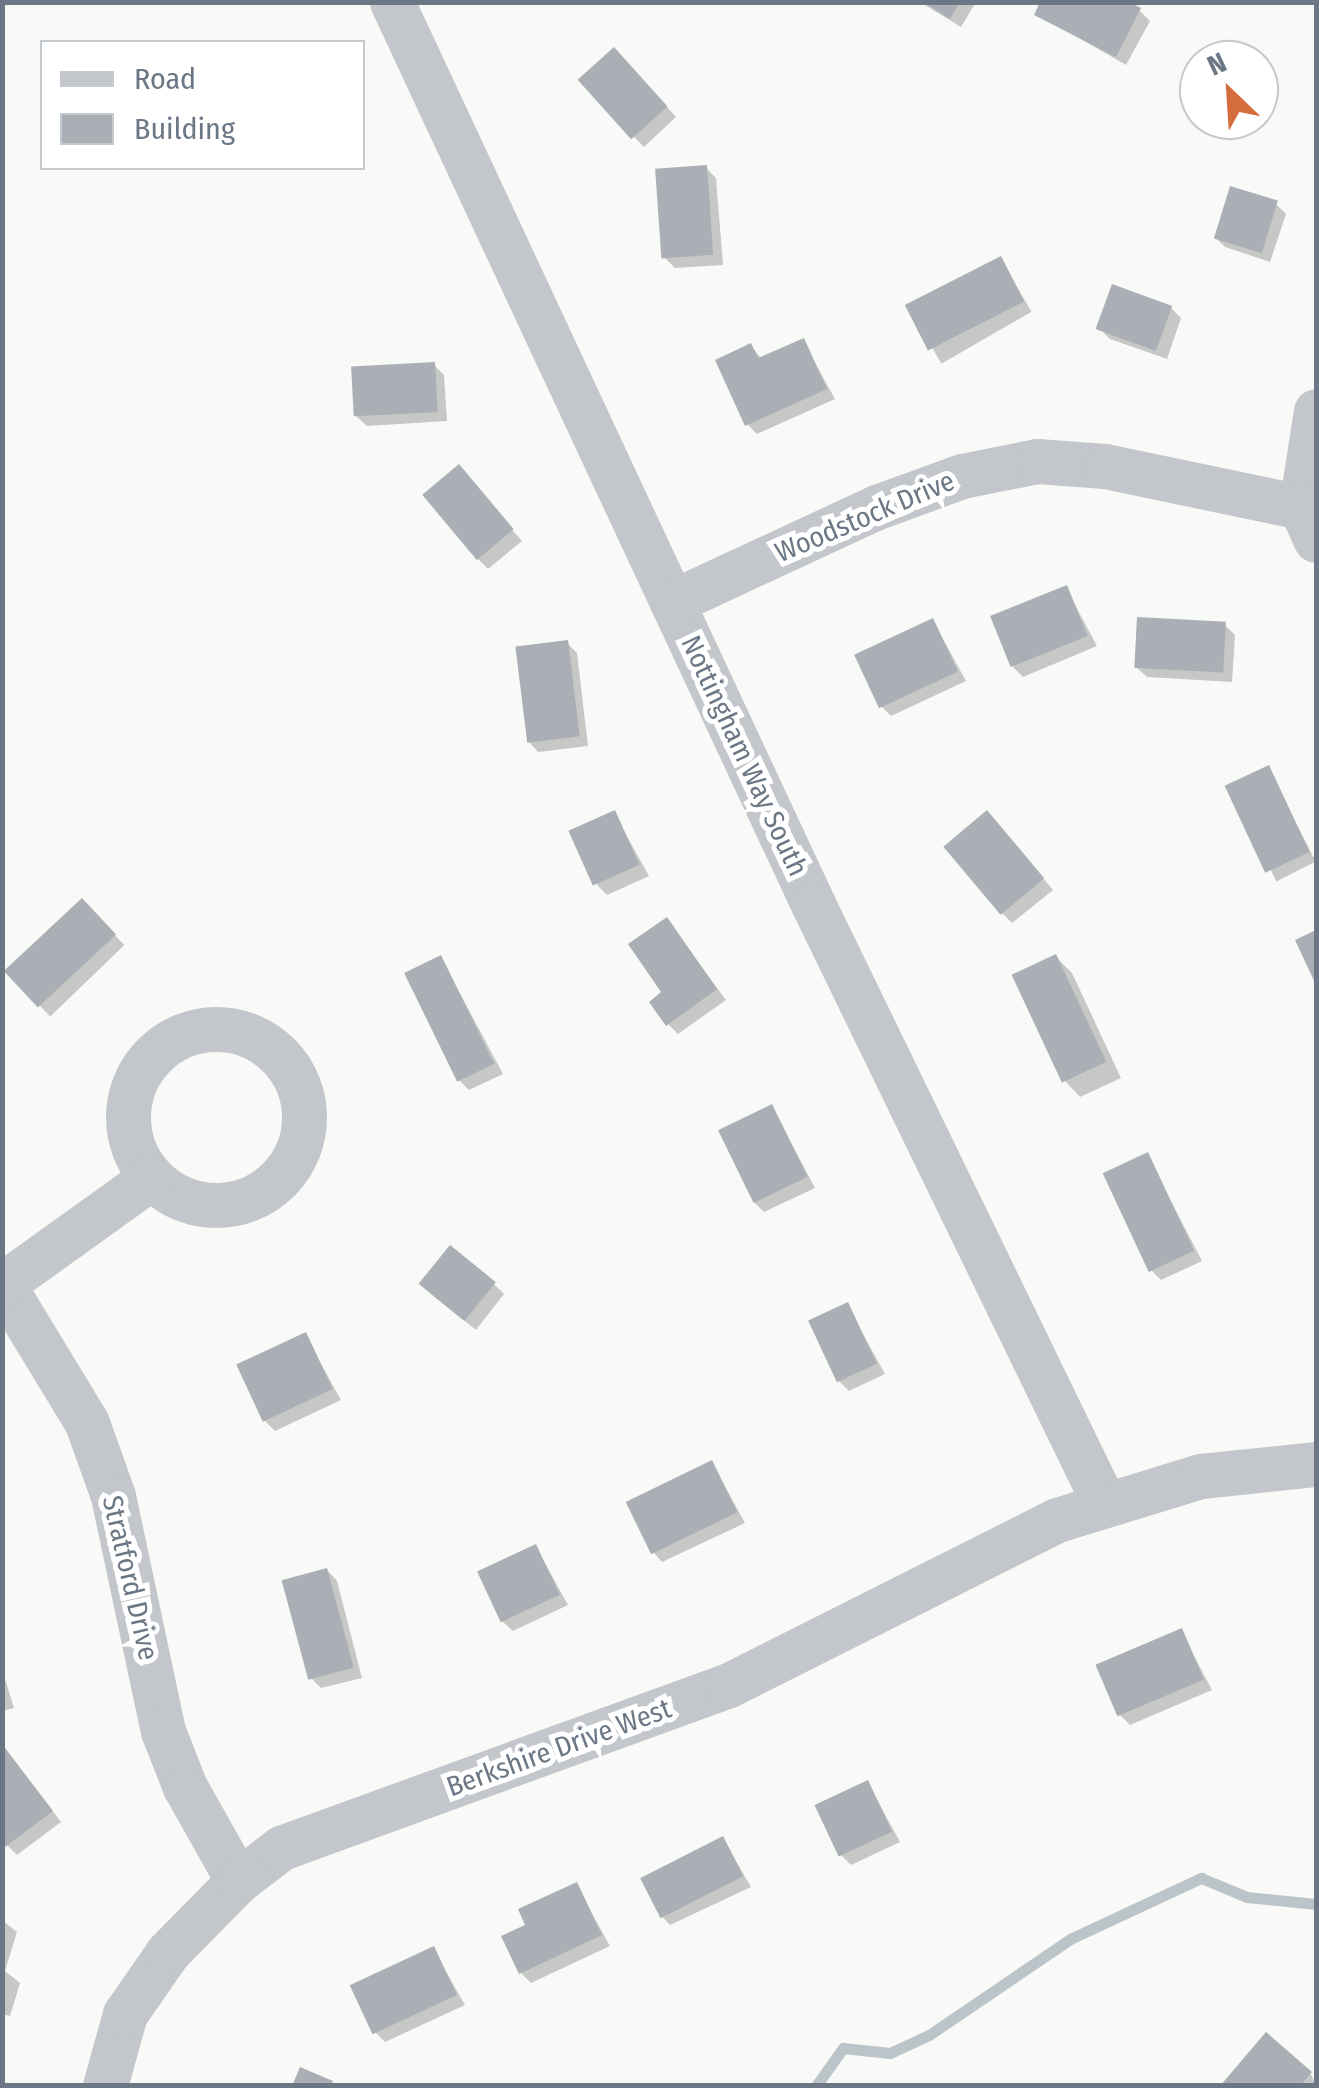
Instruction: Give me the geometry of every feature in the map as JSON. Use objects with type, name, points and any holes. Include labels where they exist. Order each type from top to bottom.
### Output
[{"type":"street","name":"Nottingham Way South","points":[[392,2],[672,602],[1105,1504]]},
{"type":"street","points":[[1309,524],[1316,412]]},
{"type":"street","name":"Woodstock Drive","points":[[672,602],[877,507],[962,476],[1037,462],[1106,466],[1309,524]]},
{"type":"street","points":[[3,1284],[152,1177]]},
{"type":"street","name":"Stratford Drive","points":[[3,1284],[87,1423],[113,1496],[163,1731],[185,1788],[238,1881]]},
{"type":"street","name":"Berkshire Drive West","points":[[105,2086],[126,2014],[168,1952],[238,1881],[281,1848],[727,1686],[1057,1520],[1201,1476],[1316,1464]]},
{"type":"building","points":[[923,2],[960,2],[950,19]]},
{"type":"building","points":[[1040,2],[1129,2],[1141,8],[1116,57],[1034,15]]},
{"type":"building","points":[[614,47],[668,106],[631,139],[578,80]]},
{"type":"building","points":[[707,165],[713,255],[661,258],[655,169]]},
{"type":"building","points":[[1230,186],[1278,201],[1262,253],[1214,239]]},
{"type":"building","points":[[1001,256],[1024,301],[928,350],[905,305]]},
{"type":"building","points":[[1112,284],[1172,306],[1156,351],[1096,329]]},
{"type":"building","points":[[804,338],[827,389],[745,426],[715,360],[751,343],[758,358]]},
{"type":"building","points":[[435,362],[438,412],[354,416],[351,366]]},
{"type":"building","points":[[459,464],[514,529],[477,560],[422,495]]},
{"type":"building","points":[[1067,585],[1088,636],[1011,667],[990,616]]},
{"type":"building","points":[[1137,617],[1226,622],[1223,673],[1134,668]]},
{"type":"building","points":[[933,618],[958,671],[879,708],[854,655]]},
{"type":"building","points":[[568,640],[580,736],[527,743],[515,646]]},
{"type":"building","points":[[1269,765],[1310,852],[1265,873],[1225,786]]},
{"type":"building","points":[[615,810],[639,865],[593,886],[568,831]]},
{"type":"building","points":[[987,810],[1044,878],[1001,915],[943,847]]},
{"type":"building","points":[[82,898],[116,935],[38,1008],[4,971]]},
{"type":"building","points":[[667,917],[717,989],[666,1026],[649,1002],[661,992],[628,944]]},
{"type":"building","points":[[1316,930],[1316,985],[1295,940]]},
{"type":"building","points":[[1056,954],[1106,1062],[1062,1083],[1012,975]]},
{"type":"building","points":[[441,955],[494,1064],[457,1082],[404,973]]},
{"type":"building","points":[[772,1104],[808,1177],[754,1203],[718,1130]]},
{"type":"building","points":[[1148,1152],[1194,1251],[1149,1272],[1103,1173]]},
{"type":"building","points":[[450,1245],[496,1282],[464,1321],[419,1284]]},
{"type":"building","points":[[848,1302],[877,1364],[837,1382],[808,1321]]},
{"type":"building","points":[[306,1332],[333,1389],[263,1422],[236,1365]]},
{"type":"building","points":[[712,1460],[737,1512],[651,1554],[626,1502]]},
{"type":"building","points":[[536,1544],[560,1595],[501,1622],[477,1571]]},
{"type":"building","points":[[327,1568],[354,1667],[308,1680],[282,1580]]},
{"type":"building","points":[[1182,1628],[1204,1680],[1117,1716],[1095,1665]]},
{"type":"building","points":[[2,1744],[53,1811],[5,1847],[2,1843]]},
{"type":"building","points":[[868,1780],[892,1832],[839,1857],[815,1805]]},
{"type":"building","points":[[723,1836],[743,1876],[661,1918],[640,1878]]},
{"type":"building","points":[[577,1882],[602,1935],[519,1974],[501,1936],[525,1925],[518,1909]]},
{"type":"building","points":[[434,1946],[457,1995],[373,2034],[350,1985]]},
{"type":"building","points":[[1266,2032],[1312,2072],[1300,2086],[1220,2086]]},
{"type":"building","points":[[300,2067],[333,2081],[331,2086],[292,2086]]},
{"type":"waterway","points":[[816,2086],[843,2048],[890,2053],[929,2035],[1070,1939],[1201,1878],[1247,1897],[1316,1904]]}]
